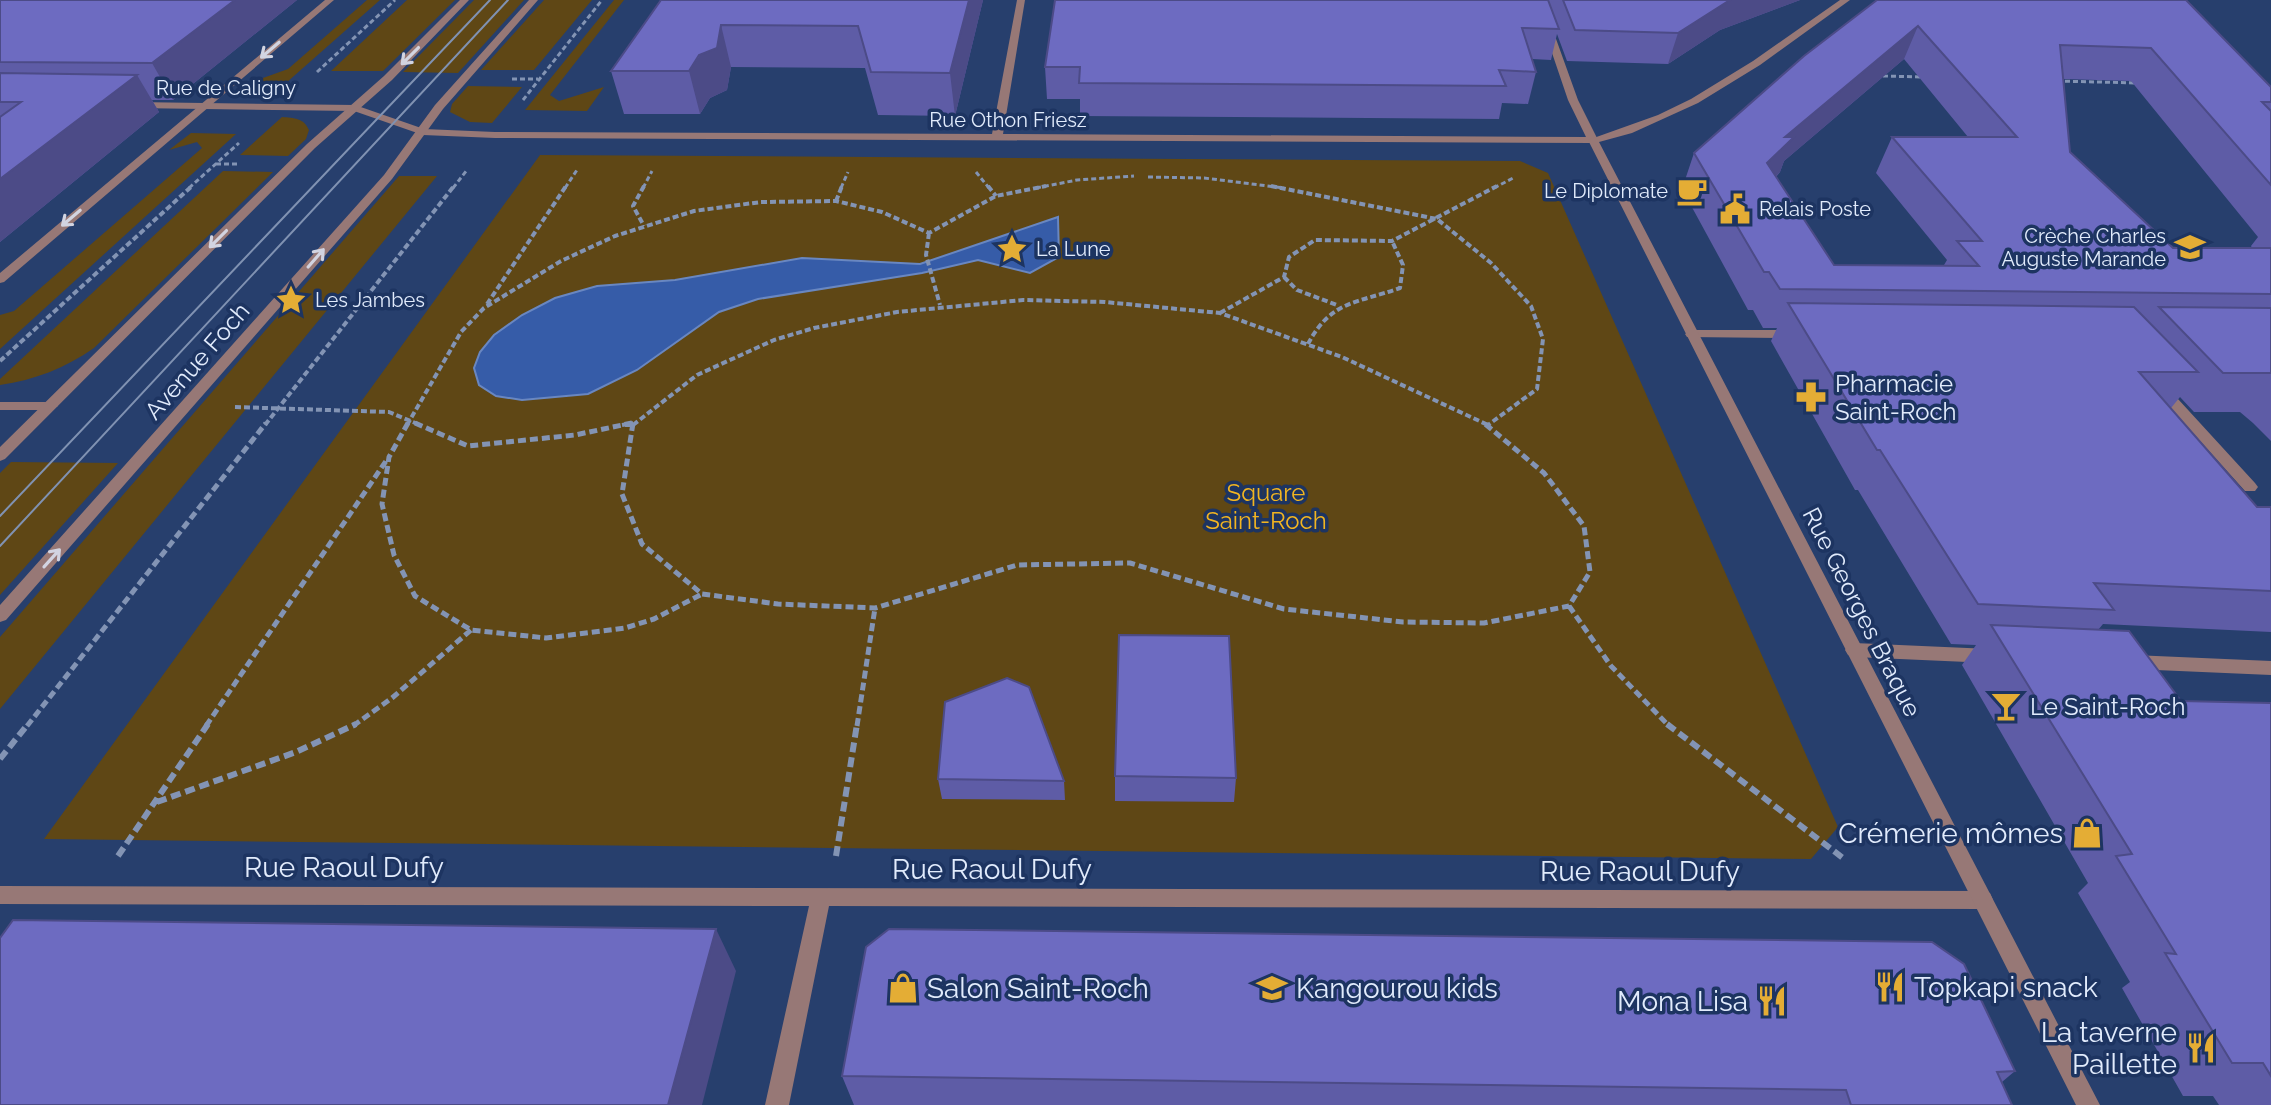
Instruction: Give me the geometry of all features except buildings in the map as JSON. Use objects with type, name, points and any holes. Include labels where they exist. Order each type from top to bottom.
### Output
[{"type":"street","points":[[0,279],[330,0]]},
{"type":"street","points":[[0,456],[311,146],[355,108],[465,0]]},
{"type":"street","name":"Avenue Foch","points":[[0,616],[388,177],[439,107],[534,0]]},
{"type":"street","points":[[997,138],[1021,0]]},
{"type":"street","name":"Rue Georges Braque","points":[[1538,0],[1573,100],[2088,1105]]},
{"type":"street","name":"Rue Othon Friesz","points":[[423,132],[601,136],[1593,140],[1633,131],[1698,101],[1846,0]]},
{"type":"street","name":"Rue de Caligny","points":[[116,105],[355,108]]},
{"type":"street","points":[[355,108],[423,132]]},
{"type":"street","points":[[1692,334],[1809,335]]},
{"type":"street","points":[[2156,383],[2250,487]]},
{"type":"street","points":[[0,406],[51,406]]},
{"type":"street","points":[[1854,650],[2011,657]]},
{"type":"street","points":[[2118,661],[2271,668]]},
{"type":"street","name":"Rue Raoul Dufy","points":[[0,895],[1983,900]]},
{"type":"street","points":[[777,1105],[821,897]]},
{"type":"path","points":[[311,77],[395,0]]},
{"type":"path","points":[[0,759],[602,0]]},
{"type":"path","points":[[1883,76],[1930,78]]},
{"type":"path","points":[[2057,81],[2153,84]]},
{"type":"path","points":[[0,361],[247,136]]},
{"type":"path","points":[[94,895],[389,457],[461,332],[484,308],[601,136]]},
{"type":"path","points":[[1220,313],[1284,277],[1289,257],[1315,240],[1392,241],[1534,167],[1540,140]]},
{"type":"path","points":[[644,226],[633,206],[653,171]]},
{"type":"path","points":[[836,201],[848,172]]},
{"type":"path","points":[[929,233],[996,196],[1077,180],[1134,176],[1204,178],[1278,187],[1437,219],[1491,263],[1531,306],[1543,339],[1537,389],[1488,425]]},
{"type":"path","points":[[484,308],[561,261],[644,226],[694,211],[761,202],[836,201],[882,212],[929,233]]},
{"type":"path","points":[[929,233],[926,255],[940,305]]},
{"type":"path","points":[[1284,277],[1297,290],[1337,305],[1377,297],[1400,288],[1403,265],[1392,241]]},
{"type":"path","points":[[186,407],[378,411],[412,420],[468,446],[575,435],[633,423],[696,376],[761,344],[839,321],[940,305],[1023,300],[1105,302],[1220,313],[1308,344],[1488,425],[1544,473],[1584,526],[1590,572],[1569,606],[1484,623],[1403,622],[1284,609],[1130,563],[1017,565],[875,608],[778,604],[702,594],[642,544],[622,494],[633,423]]},
{"type":"path","points":[[1308,344],[1314,330],[1337,305]]},
{"type":"path","points":[[389,457],[382,504],[394,555],[415,596],[471,630],[546,638],[625,628],[654,619],[702,594]]},
{"type":"path","points":[[1569,606],[1611,666],[1671,728],[1895,900]]},
{"type":"path","points":[[821,897],[840,847],[875,608]]},
{"type":"path","points":[[154,803],[276,760],[342,732],[394,697],[471,630]]},
{"type":"green space","points":[[367,0],[380,0],[286,83],[246,84],[288,69]]},
{"type":"green space","points":[[407,0],[455,0],[383,71],[331,71]]},
{"type":"green space","points":[[474,0],[524,0],[458,73],[403,72]]},
{"type":"green space","points":[[544,0],[592,0],[534,70],[481,70]]},
{"type":"green space","points":[[614,0],[624,0],[550,95],[559,101],[604,87],[587,111],[525,110]]},
{"type":"green space","points":[[468,86],[522,87],[492,123],[470,122],[450,112],[452,104]]},
{"type":"green space","points":[[282,117],[301,121],[309,130],[306,139],[288,156],[240,155]]},
{"type":"green space","points":[[191,133],[236,134],[0,349],[0,315],[14,311],[202,148],[197,142],[169,150]]},
{"type":"green space","name":"Square Saint-Roch","points":[[540,155],[1520,161],[1548,173],[1838,827],[1811,859],[44,839]]},
{"type":"green space","points":[[223,171],[273,172],[94,348],[49,372],[0,385],[0,379]]},
{"type":"green space","points":[[399,176],[437,176],[0,709],[0,637]]},
{"type":"green space","points":[[11,462],[118,463],[0,595],[0,473]]},
{"type":"water","points":[[1058,217],[1059,257],[1030,273],[978,260],[922,273],[758,299],[719,312],[637,370],[588,394],[522,400],[496,396],[479,385],[474,368],[480,352],[494,335],[522,315],[555,298],[597,286],[675,280],[802,258],[920,264]]},
{"type":"tram line","points":[[0,516],[490,0]]},
{"type":"tram line","points":[[0,546],[508,0]]},
{"type":"place","name":"Le Diplomate","points":[[1692,191]]},
{"type":"place","name":"Relais Poste","points":[[1735,209]]},
{"type":"place","name":"Crèche Charles Auguste Marande","points":[[2190,247]]},
{"type":"place","name":"La Lune","points":[[1012,249]]},
{"type":"place","name":"Les Jambes","points":[[291,300]]},
{"type":"place","name":"Pharmacie Saint-Roch","points":[[1811,397]]},
{"type":"place","name":"Le Saint-Roch","points":[[2006,706]]},
{"type":"place","name":"Crémerie mômes","points":[[2087,833]]},
{"type":"place","name":"Topkapi snack","points":[[1890,987]]},
{"type":"place","name":"Salon Saint-Roch","points":[[903,988]]},
{"type":"place","name":"Kangourou kids","points":[[1272,988]]},
{"type":"place","name":"Mona Lisa","points":[[1772,1001]]},
{"type":"place","name":"La taverne Paillette","points":[[2201,1048]]}]
